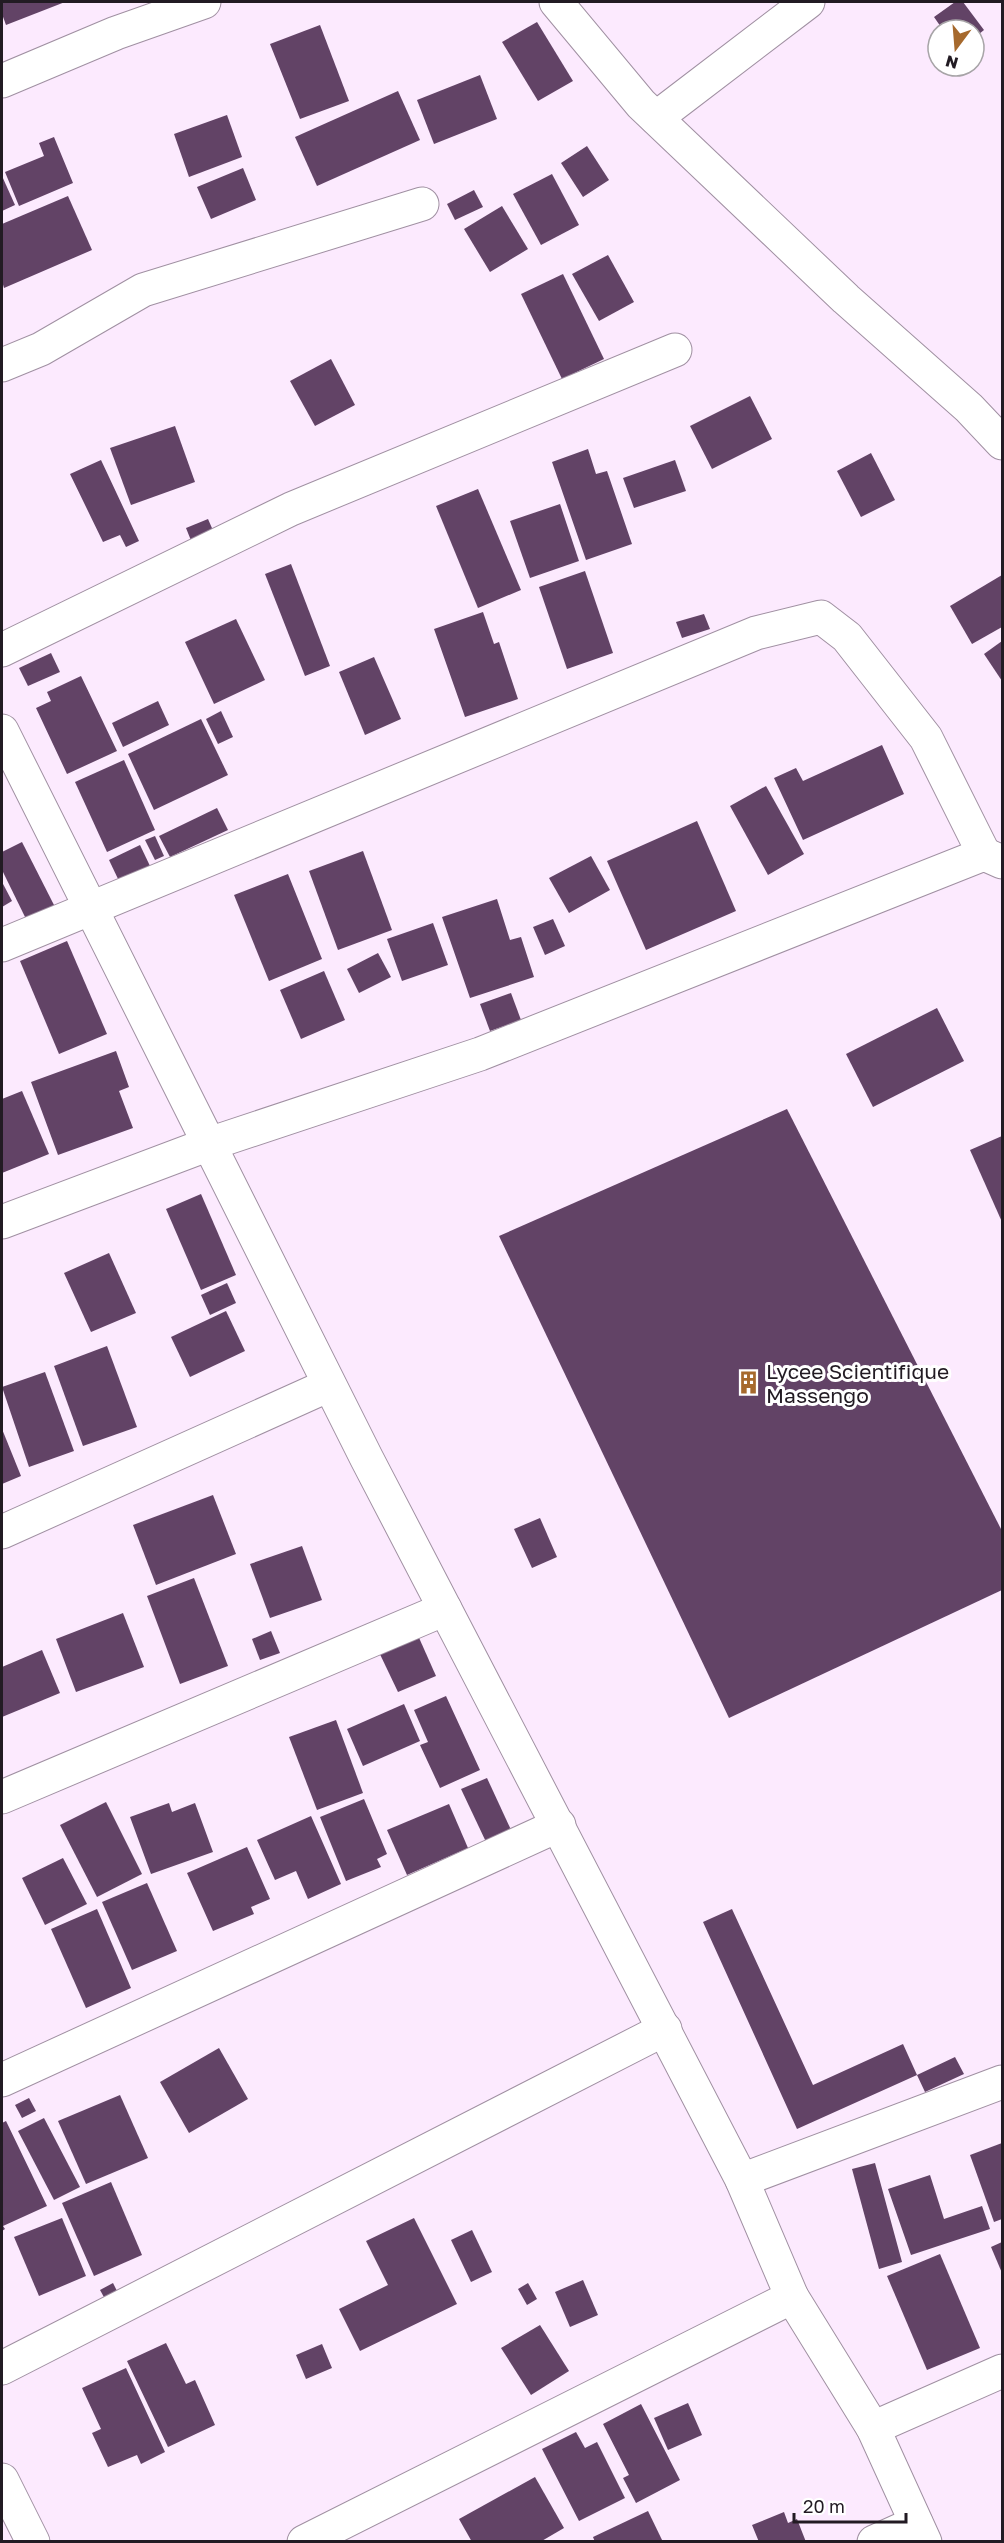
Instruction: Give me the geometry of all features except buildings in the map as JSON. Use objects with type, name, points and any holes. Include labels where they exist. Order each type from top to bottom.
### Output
[{"type":"street","points":[[2,81],[117,33],[204,2]]},
{"type":"street","points":[[556,2],[656,118],[846,299],[969,408],[1002,443]]},
{"type":"street","points":[[656,118],[808,2]]},
{"type":"street","points":[[2,365],[41,349],[143,290],[422,204]]},
{"type":"street","points":[[2,650],[291,509],[675,350]]},
{"type":"street","points":[[2,945],[756,633],[821,617],[847,637],[926,738],[993,858],[480,1054],[209,1144],[2,1222]]},
{"type":"street","points":[[2,731],[329,1385],[742,2180],[792,2297],[873,2428],[920,2532],[874,2541]]},
{"type":"street","points":[[2,1532],[329,1385]]},
{"type":"street","points":[[2,1797],[445,1609]]},
{"type":"street","points":[[2,2080],[559,1825]]},
{"type":"street","points":[[2,2368],[665,2029]]},
{"type":"street","points":[[742,2180],[1002,2082]]},
{"type":"street","points":[[304,2541],[792,2297]]},
{"type":"street","points":[[873,2428],[1002,2371]]},
{"type":"street","points":[[2,2480],[33,2541]]},
{"type":"place","name":"Lycee Scientifique Massengo","points":[[748,1383]]}]
